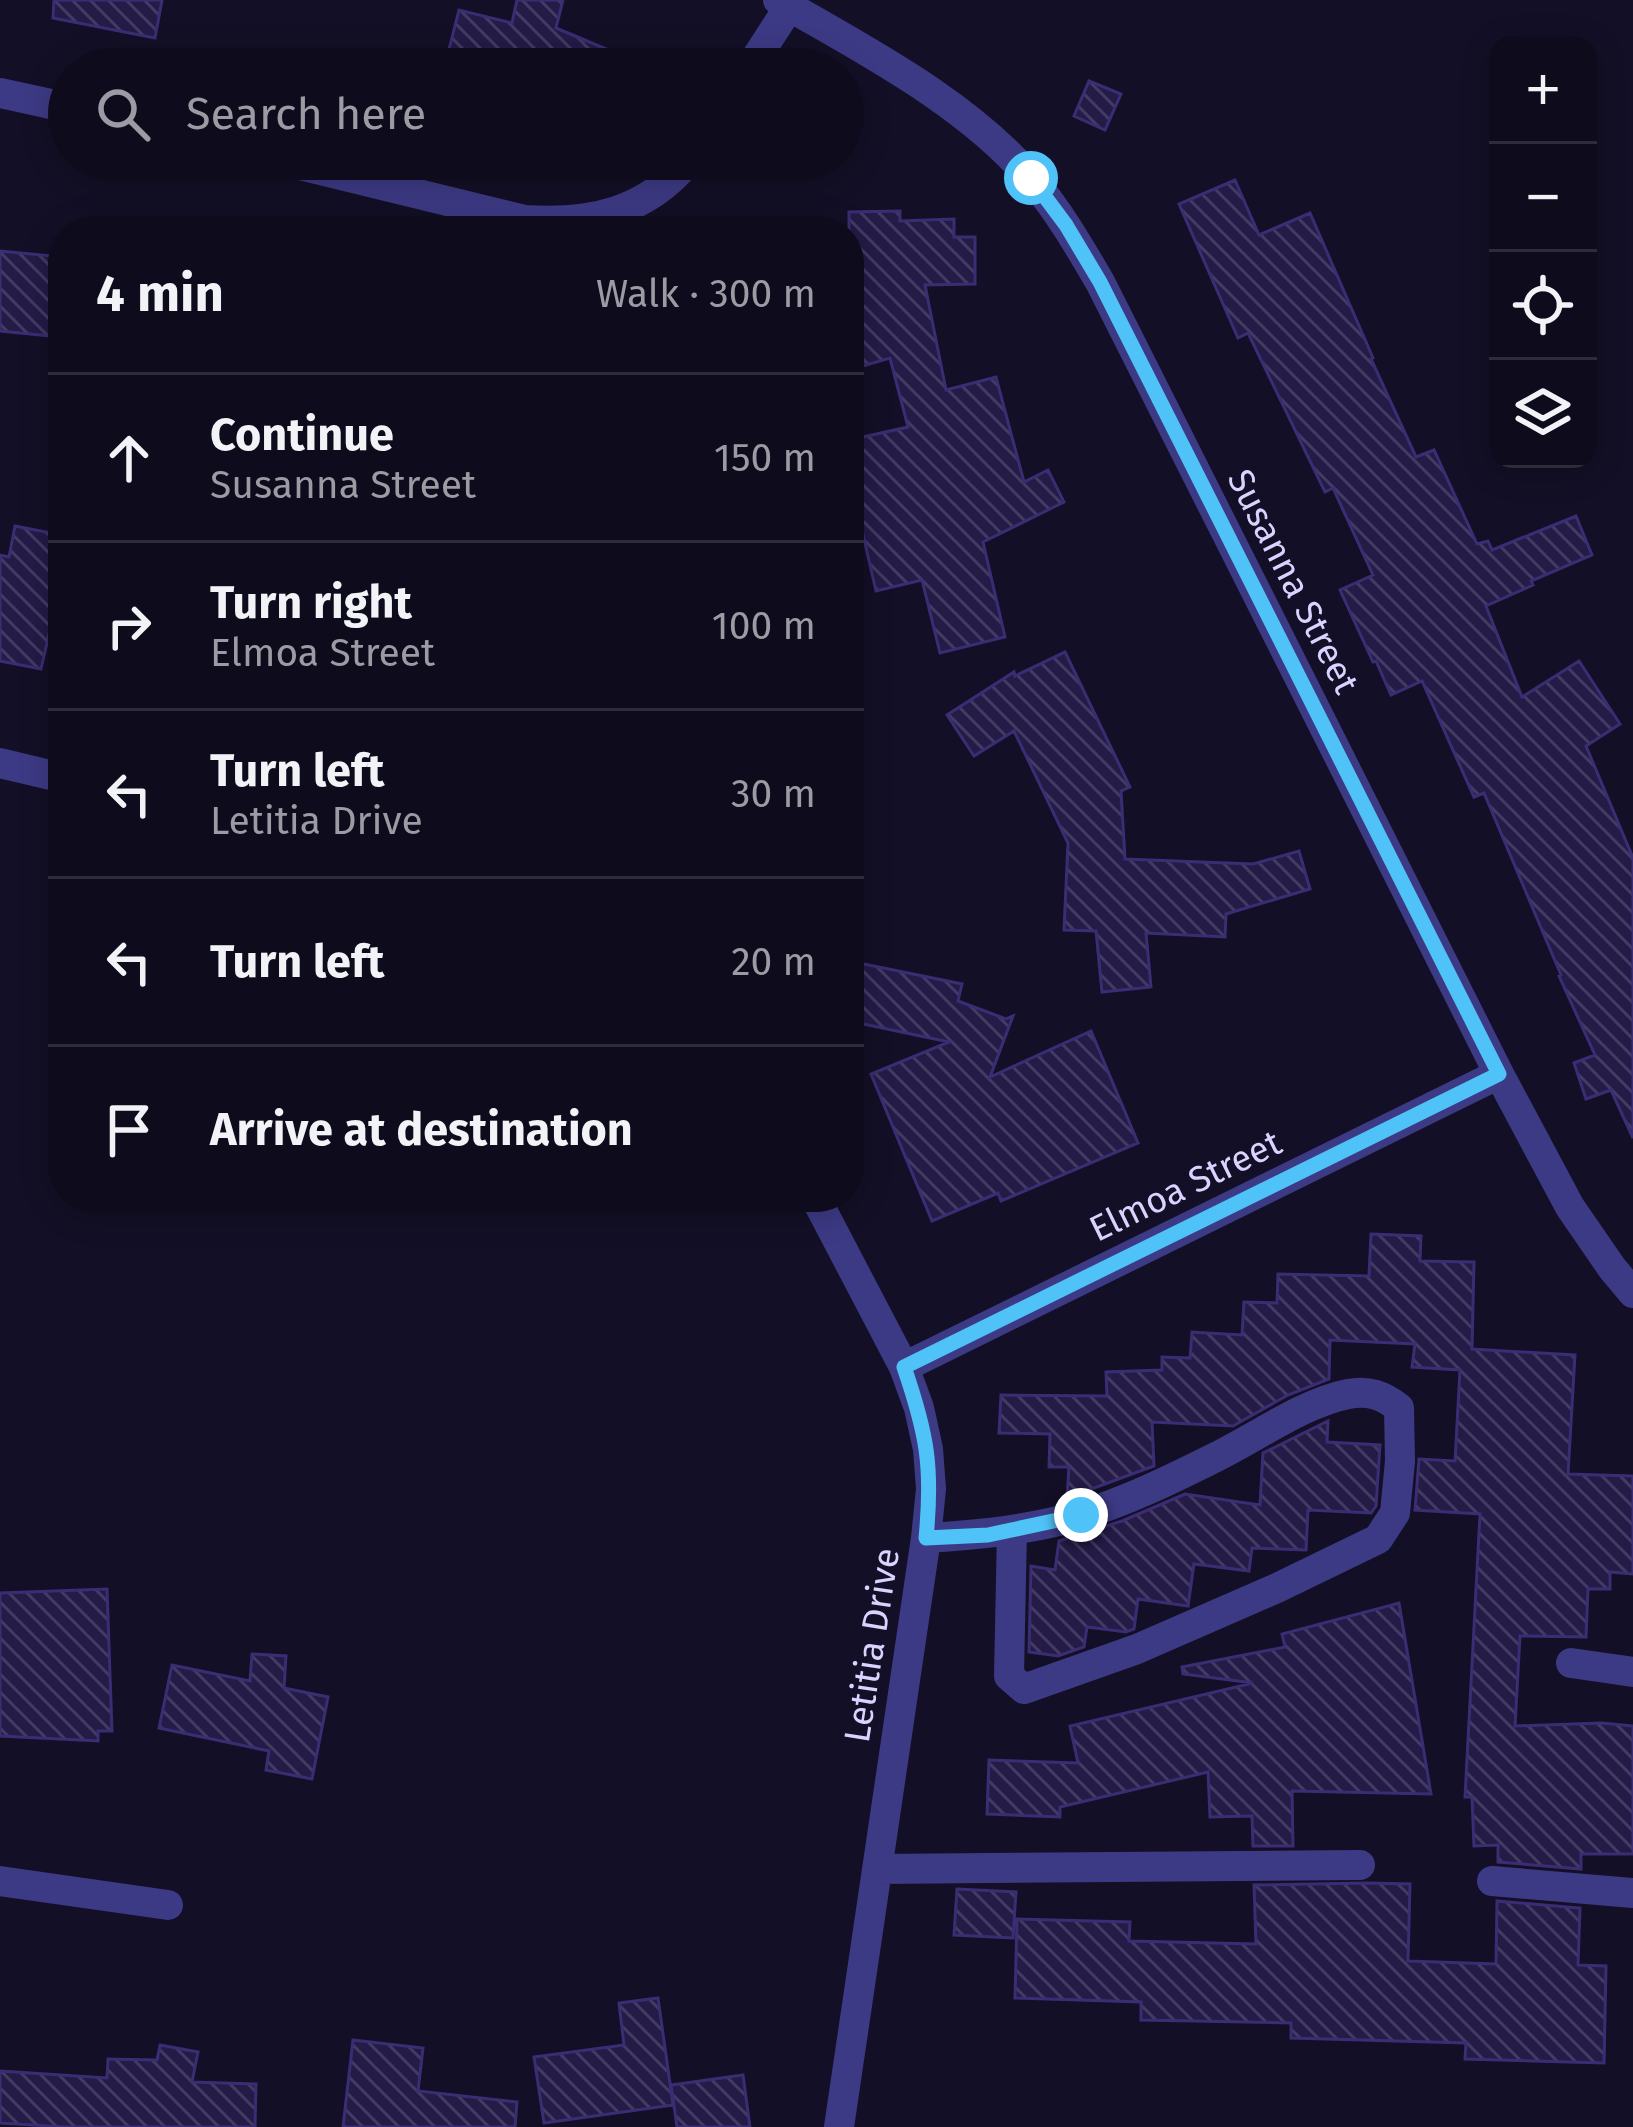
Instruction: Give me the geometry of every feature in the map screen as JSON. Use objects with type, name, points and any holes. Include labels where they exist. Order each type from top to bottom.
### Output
[{"type":"street","points":[[760,48],[783,3]]},
{"type":"street","name":"Susanna Street","points":[[783,3],[858,48]]},
{"type":"street","name":"Susanna Street","points":[[864,51],[925,88],[985,134],[1031,178],[1066,225],[1100,282],[1499,1074],[1570,1207],[1633,1292]]},
{"type":"street","points":[[0,93],[48,103]]},
{"type":"street","points":[[361,180],[509,216]]},
{"type":"street","points":[[604,216],[644,200],[671,180]]},
{"type":"street","points":[[0,763],[48,774]]},
{"type":"street","name":"Elmoa Street","points":[[904,1367],[1499,1074]]},
{"type":"street","name":"Letitia Drive","points":[[823,1212],[904,1367],[928,1448],[931,1489],[839,2127]]},
{"type":"street","points":[[926,1538],[988,1535],[1081,1515],[1167,1481],[1319,1402],[1373,1393],[1399,1408],[1395,1513],[1378,1539],[1137,1649],[1024,1689],[1009,1676],[1012,1530]]},
{"type":"street","points":[[1571,1663],[1633,1672]]},
{"type":"street","points":[[877,1869],[1360,1865]]},
{"type":"street","points":[[0,1881],[168,1905]]},
{"type":"street","points":[[1492,1881],[1633,1893]]},
{"type":"building","points":[[54,0],[162,0],[155,38],[53,18]]},
{"type":"building","points":[[517,0],[563,0],[556,28],[604,48],[449,48],[459,10],[512,23]]},
{"type":"building","points":[[1089,81],[1121,94],[1105,130],[1074,116]]},
{"type":"building","points":[[1235,180],[1259,235],[1310,213],[1416,457],[1434,450],[1477,544],[1488,541],[1492,550],[1576,516],[1592,555],[1486,606],[1522,697],[1579,661],[1620,724],[1586,746],[1633,858],[1633,1138],[1611,1090],[1586,1099],[1574,1063],[1595,1055],[1484,793],[1474,797],[1422,681],[1391,695],[1373,662],[1340,590],[1373,575],[1333,488],[1325,492],[1248,333],[1238,338],[1179,204]]},
{"type":"building","points":[[900,211],[900,221],[954,219],[954,237],[975,237],[975,284],[925,285],[946,390],[996,377],[1024,482],[1048,470],[1064,502],[983,542],[1005,637],[940,653],[922,580],[876,591],[864,539],[864,437],[908,427],[890,358],[864,366],[864,216],[849,216],[849,212]]},
{"type":"building","points":[[0,251],[48,256],[48,336],[0,331]]},
{"type":"building","points":[[15,526],[48,532],[48,638],[41,669],[0,661],[0,555],[9,557]]},
{"type":"building","points":[[1065,652],[1130,787],[1121,791],[1125,859],[1253,864],[1299,851],[1310,889],[1226,914],[1225,937],[1146,933],[1151,987],[1102,992],[1096,931],[1064,930],[1068,843],[1014,731],[974,756],[947,715],[1014,672],[1015,676]]},
{"type":"building","points":[[864,964],[962,984],[958,1001],[1006,1019],[1013,1016],[990,1077],[1091,1031],[1138,1143],[1001,1201],[998,1193],[932,1221],[871,1074],[949,1042],[864,1024]]},
{"type":"building","points":[[1371,1234],[1421,1236],[1420,1261],[1474,1262],[1472,1349],[1575,1355],[1568,1474],[1633,1476],[1633,1574],[1610,1572],[1610,1589],[1588,1589],[1586,1637],[1520,1636],[1515,1726],[1633,1726],[1633,1854],[1581,1854],[1581,1869],[1498,1862],[1498,1845],[1474,1846],[1472,1797],[1465,1797],[1480,1514],[1415,1510],[1419,1459],[1455,1461],[1460,1370],[1412,1367],[1415,1344],[1330,1340],[1329,1379],[1288,1395],[1233,1426],[1152,1422],[1154,1466],[1067,1498],[1069,1467],[1049,1467],[1050,1434],[999,1433],[1001,1395],[1107,1396],[1106,1372],[1162,1370],[1162,1357],[1190,1358],[1192,1332],[1242,1335],[1244,1302],[1277,1303],[1278,1274],[1369,1276]]},
{"type":"building","points":[[1328,1421],[1327,1442],[1380,1445],[1376,1506],[1371,1513],[1308,1510],[1306,1550],[1252,1548],[1249,1571],[1194,1564],[1188,1606],[1138,1599],[1134,1629],[1087,1627],[1084,1647],[1058,1656],[1029,1652],[1031,1566],[1055,1570],[1059,1541],[1185,1494],[1260,1505],[1263,1453]]},
{"type":"building","points":[[107,1589],[112,1731],[98,1731],[98,1741],[0,1736],[0,1593]]},
{"type":"building","points":[[1399,1603],[1431,1794],[1292,1791],[1293,1846],[1253,1846],[1252,1816],[1210,1817],[1208,1772],[1060,1807],[1060,1817],[987,1814],[989,1760],[1078,1763],[1070,1726],[1253,1683],[1183,1674],[1182,1667],[1285,1647],[1282,1634]]},
{"type":"building","points":[[252,1654],[286,1656],[284,1688],[328,1697],[312,1779],[266,1770],[269,1751],[159,1728],[172,1665],[250,1681]]},
{"type":"building","points":[[1410,1884],[1408,1961],[1496,1964],[1497,1901],[1580,1908],[1578,1965],[1606,1966],[1604,2063],[1465,2059],[1466,2043],[1291,2038],[1291,2023],[1141,2020],[1141,2002],[1015,1998],[1017,1919],[1130,1922],[1129,1941],[1256,1944],[1254,1885]]},
{"type":"building","points":[[957,1889],[1016,1892],[1013,1938],[954,1935]]},
{"type":"building","points":[[658,1998],[673,2105],[544,2123],[534,2057],[624,2045],[619,2003]]},
{"type":"building","points":[[353,2040],[423,2048],[418,2091],[517,2102],[515,2127],[343,2127]]},
{"type":"building","points":[[160,2045],[198,2052],[192,2082],[256,2084],[255,2127],[0,2123],[0,2071],[107,2078],[108,2059],[157,2060]]},
{"type":"building","points":[[743,2075],[750,2127],[677,2127],[671,2085]]},
{"type":"route","points":[[1031,178],[1100,282],[1499,1074],[904,1367],[928,1448],[931,1489],[926,1538],[988,1535],[1081,1515]]}]
